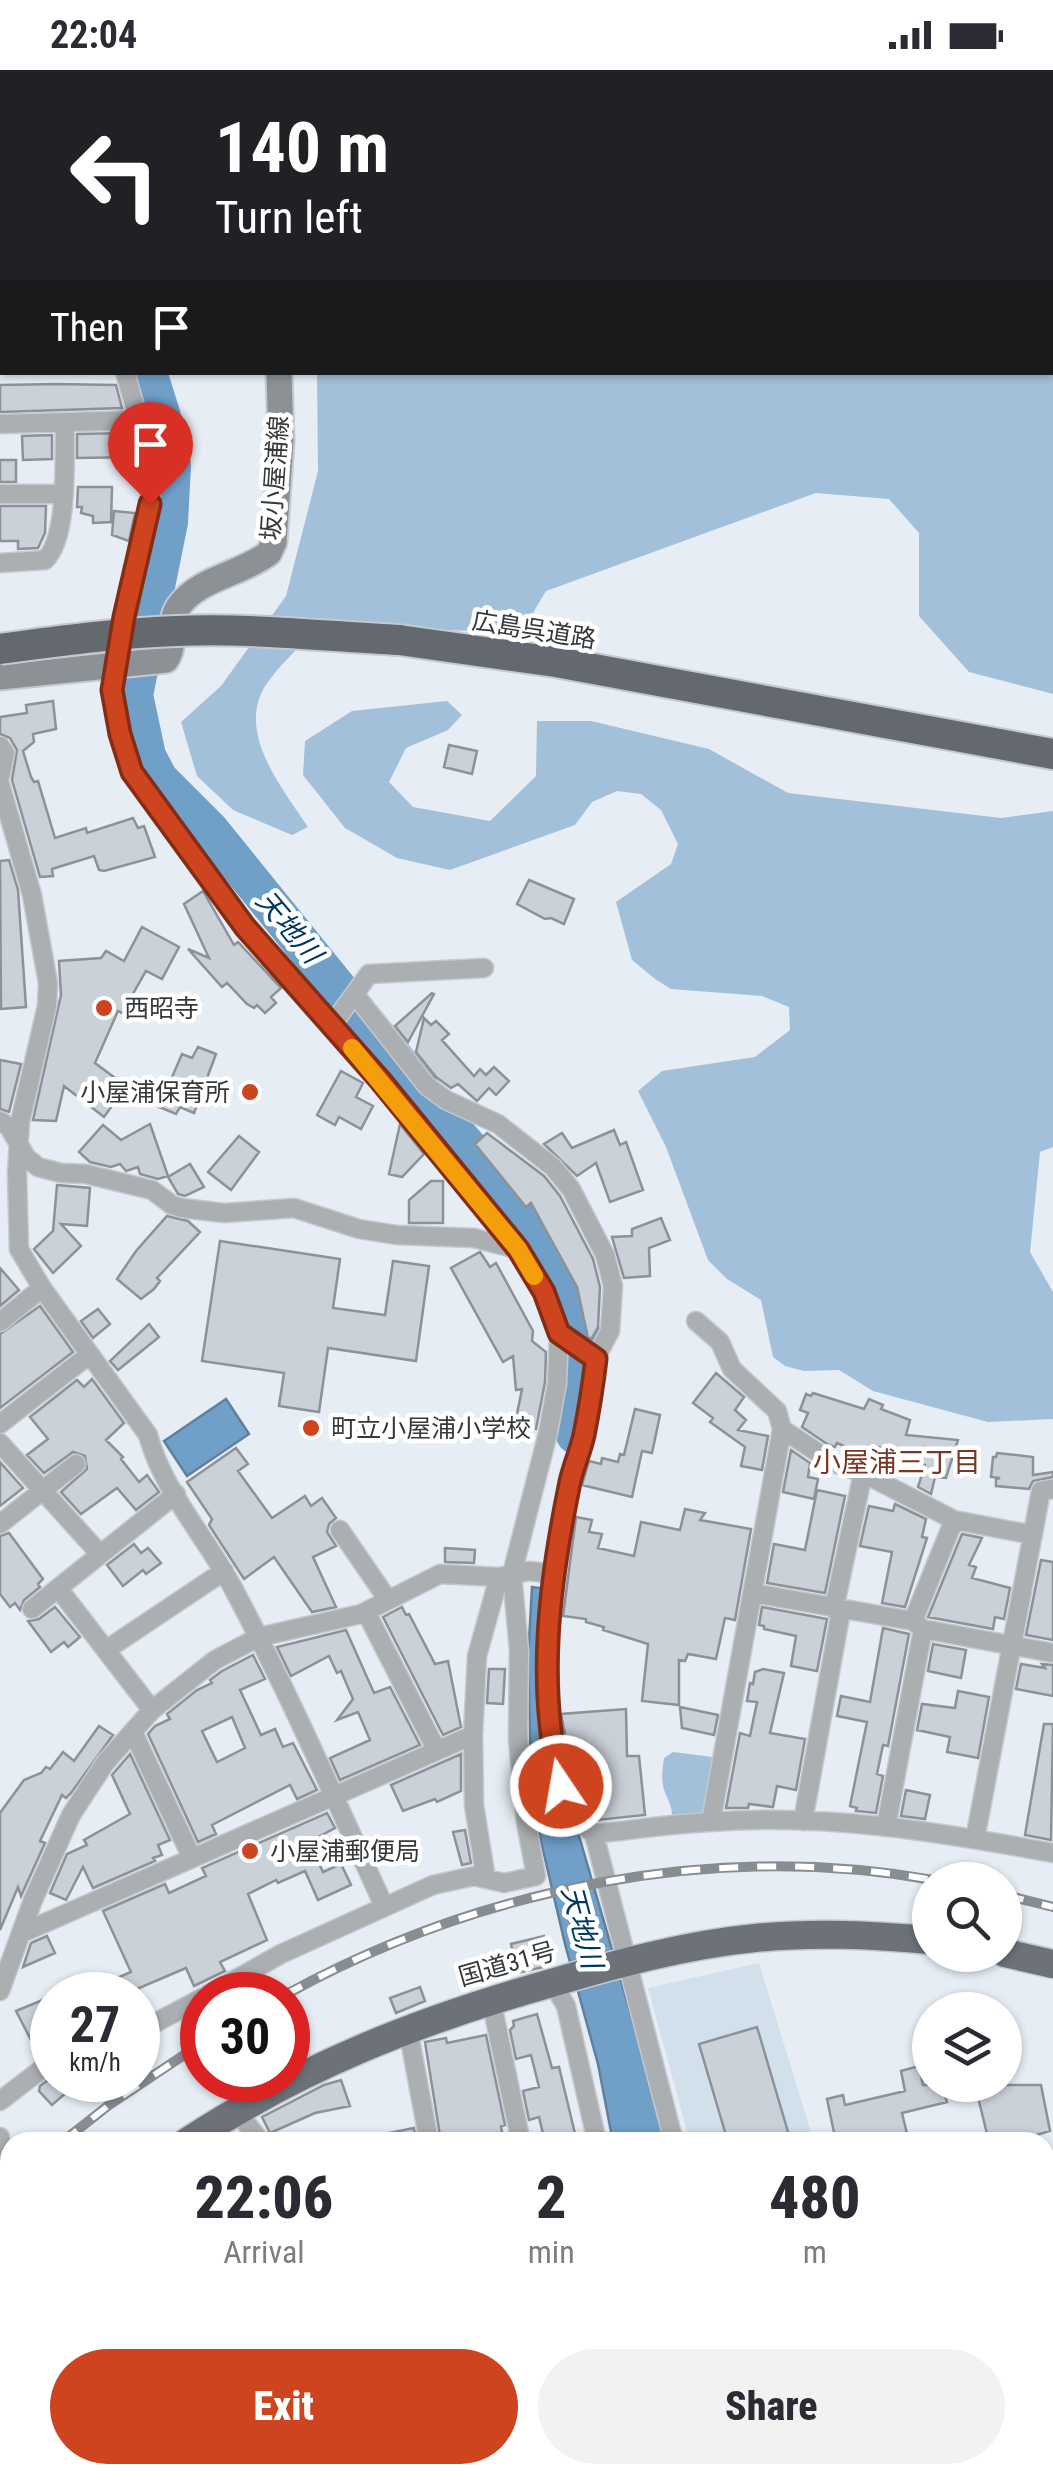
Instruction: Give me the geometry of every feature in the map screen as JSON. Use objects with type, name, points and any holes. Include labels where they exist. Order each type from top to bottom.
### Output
[{"type":"highway","name":"広島呉道路","points":[[0,649],[177,631],[400,640],[556,662],[1053,754]]},
{"type":"highway","name":"国道31号","points":[[202,2132],[236,2110],[344,2054],[491,2000],[625,1960],[754,1938],[854,1933],[912,1938]]},
{"type":"highway","points":[[1022,1957],[1053,1964]]},
{"type":"main road","name":"坂小屋浦線","points":[[0,678],[166,660],[172,652],[173,617],[191,592],[268,554],[274,542],[280,442],[278,375]]},
{"type":"street","points":[[125,375],[142,420],[151,462],[150,504],[124,617],[122,666],[112,690],[132,772],[245,927],[332,1024],[518,1249],[564,1336],[596,1359]]},
{"type":"street","points":[[0,424],[142,420]]},
{"type":"street","points":[[0,563],[45,560],[54,552],[64,494],[65,424]]},
{"type":"street","points":[[0,494],[64,494]]},
{"type":"street","points":[[0,746],[5,753],[1,789],[32,895],[48,983],[47,1006],[20,1122],[16,1172],[19,1250],[148,1435],[154,1459],[224,1570],[384,1906]]},
{"type":"street","points":[[332,1024],[370,974],[484,968]]},
{"type":"street","points":[[356,996],[427,1086],[513,1135],[554,1167],[571,1189],[605,1256],[613,1286],[610,1331],[596,1359],[554,1574],[547,1653],[548,1716],[568,1811],[594,1834],[671,2132]]},
{"type":"street","points":[[0,1121],[9,1127],[26,1157],[38,1167],[152,1190],[182,1208],[224,1213],[294,1208],[359,1229],[397,1236],[474,1238],[518,1249]]},
{"type":"street","points":[[0,1322],[42,1288]]},
{"type":"street","points":[[696,1321],[720,1342],[732,1369],[778,1411],[782,1429],[711,1822]]},
{"type":"street","points":[[486,1879],[474,1805],[477,1656],[513,1574],[548,1433],[564,1336]]},
{"type":"street","points":[[1,1422],[89,1354]]},
{"type":"street","points":[[782,1429],[832,1462],[863,1473],[954,1520],[1033,1535]]},
{"type":"street","points":[[0,1443],[99,1553]]},
{"type":"street","points":[[0,1524],[76,1464]]},
{"type":"street","points":[[803,1821],[863,1473]]},
{"type":"street","points":[[975,1838],[1041,1491],[1053,1488]]},
{"type":"street","points":[[32,1609],[176,1494]]},
{"type":"street","points":[[886,1827],[918,1625],[954,1520]]},
{"type":"street","points":[[340,1530],[388,1600]]},
{"type":"street","points":[[106,1650],[224,1570]]},
{"type":"street","points":[[0,1991],[33,1900],[71,1815],[105,1763],[152,1710],[215,1660],[259,1637],[366,1612],[440,1574],[554,1574]]},
{"type":"street","points":[[249,1972],[433,1886],[474,1876],[504,1884],[536,1876],[518,1740],[520,1650],[513,1574]]},
{"type":"street","points":[[58,1588],[152,1710]]},
{"type":"street","points":[[753,1593],[1053,1653]]},
{"type":"street","points":[[366,1612],[438,1751]]},
{"type":"street","points":[[133,1732],[192,1858]]},
{"type":"street","points":[[22,1933],[473,1735]]},
{"type":"street","points":[[594,1834],[711,1822],[803,1821],[975,1838],[1053,1853]]},
{"type":"street","points":[[562,1980],[595,2132]]},
{"type":"street","points":[[491,2000],[519,2132]]},
{"type":"street","points":[[408,2028],[428,2132]]},
{"type":"street","points":[[0,2101],[30,2078]]},
{"type":"street","points":[[236,2110],[253,2132]]},
{"type":"street","points":[[0,2137],[0,2158]]},
{"type":"shaded area","points":[[317,375],[1053,375],[1053,694],[969,672],[919,616],[919,533],[889,499],[816,493],[546,591],[521,633],[320,625],[271,678],[260,696],[256,716],[264,755],[308,827],[292,835],[233,810],[197,776],[181,722],[221,686],[286,596],[318,471]]},
{"type":"shaded area","points":[[447,701],[462,715],[448,730],[406,748],[389,782],[413,807],[490,821],[536,776],[537,721],[591,721],[709,749],[788,793],[1001,818],[1053,811],[1053,1147],[1040,1152],[1030,1252],[1053,1292],[1053,1419],[988,1422],[873,1391],[839,1370],[804,1371],[785,1366],[773,1357],[761,1300],[727,1279],[708,1260],[666,1147],[638,1091],[662,1071],[755,1057],[790,1030],[789,1007],[762,996],[671,989],[632,960],[616,902],[671,864],[678,844],[661,810],[641,794],[617,791],[592,802],[575,825],[450,870],[397,858],[345,828],[303,775],[305,741],[352,711]]},
{"type":"shaded area","points":[[673,1752],[721,1758],[710,1815],[672,1818],[662,1775],[664,1758]]},
{"type":"shaded area","points":[[759,1963],[811,2132],[687,2132],[648,1988]]},
{"type":"water","points":[[226,1399],[249,1434],[187,1476],[164,1441]]},
{"type":"water","points":[[532,1587],[555,1590],[552,1707],[561,1774],[665,2132],[611,2132],[598,2064],[532,1803],[528,1660]]},
{"type":"building","points":[[0,385],[116,385],[122,408],[0,412]]},
{"type":"building","points":[[130,433],[136,457],[77,458],[77,434]]},
{"type":"building","points":[[52,435],[52,459],[23,460],[22,436]]},
{"type":"building","points":[[0,460],[16,460],[16,482],[0,482]]},
{"type":"building","points":[[78,487],[112,487],[111,522],[93,523],[93,516],[81,513],[82,507],[77,507]]},
{"type":"building","points":[[0,506],[46,506],[45,533],[38,548],[18,549],[18,541],[0,541]]},
{"type":"building","points":[[114,511],[135,513],[129,541],[112,535]]},
{"type":"building","points":[[53,701],[56,729],[33,734],[34,742],[23,751],[31,777],[38,781],[55,838],[86,828],[87,833],[133,818],[138,828],[144,826],[155,857],[104,871],[99,870],[94,856],[52,869],[53,876],[40,877],[12,780],[17,750],[10,738],[0,734],[0,717],[27,713],[26,705]]},
{"type":"building","points":[[449,745],[477,751],[472,774],[444,767]]},
{"type":"building","points":[[9,860],[18,890],[26,1007],[1,1009],[0,861]]},
{"type":"building","points":[[529,880],[574,899],[564,924],[517,904]]},
{"type":"building","points":[[203,891],[234,945],[238,942],[281,988],[271,997],[276,1003],[265,1013],[257,1005],[254,1008],[247,1004],[227,983],[222,987],[188,949],[209,958],[184,904]]},
{"type":"building","points":[[142,927],[179,947],[162,979],[146,971],[122,1013],[118,1011],[95,1063],[126,1086],[104,1117],[64,1086],[56,1121],[33,1120],[61,995],[59,961],[101,958],[106,951],[124,961]]},
{"type":"building","points":[[434,994],[408,1042],[395,1026]]},
{"type":"building","points":[[424,1018],[431,1025],[436,1021],[449,1034],[442,1040],[474,1076],[480,1069],[486,1075],[494,1067],[509,1081],[496,1095],[489,1088],[477,1101],[458,1084],[451,1088],[436,1077],[416,1052]]},
{"type":"building","points":[[198,1047],[216,1054],[194,1113],[180,1107],[176,1114],[159,1107],[182,1054],[192,1058]]},
{"type":"building","points":[[0,1060],[21,1064],[9,1112],[0,1109]]},
{"type":"building","points":[[341,1071],[363,1083],[356,1097],[373,1106],[361,1129],[339,1117],[335,1125],[317,1115]]},
{"type":"building","points":[[150,1124],[168,1176],[158,1179],[140,1174],[138,1167],[126,1171],[120,1164],[111,1167],[90,1162],[79,1152],[103,1125],[121,1140]]},
{"type":"building","points":[[400,1124],[424,1154],[402,1177],[389,1174]]},
{"type":"building","points":[[614,1130],[620,1145],[626,1142],[643,1190],[610,1202],[596,1163],[577,1176],[544,1144],[562,1133],[572,1148]]},
{"type":"building","points":[[487,1133],[544,1176],[560,1196],[593,1259],[600,1287],[598,1327],[592,1338],[588,1338],[577,1287],[531,1203],[526,1207],[475,1144]]},
{"type":"building","points":[[239,1136],[259,1152],[231,1190],[208,1172]]},
{"type":"building","points":[[190,1164],[204,1187],[185,1196],[178,1194],[168,1177]]},
{"type":"building","points":[[431,1181],[443,1181],[443,1223],[409,1223],[409,1200]]},
{"type":"building","points":[[57,1185],[90,1188],[87,1226],[61,1224],[81,1246],[53,1273],[34,1249],[53,1231]]},
{"type":"building","points":[[167,1216],[188,1221],[200,1232],[157,1278],[160,1281],[154,1289],[141,1299],[117,1279]]},
{"type":"building","points":[[661,1218],[670,1240],[649,1248],[650,1276],[624,1278],[612,1237],[632,1236],[632,1229]]},
{"type":"building","points":[[220,1241],[340,1259],[333,1308],[385,1315],[393,1261],[429,1266],[416,1361],[328,1348],[319,1412],[279,1406],[284,1373],[202,1361]]},
{"type":"building","points":[[480,1252],[490,1267],[496,1263],[533,1331],[532,1341],[546,1352],[536,1429],[521,1426],[523,1415],[517,1414],[522,1389],[516,1390],[513,1356],[503,1362],[451,1268]]},
{"type":"building","points":[[0,1268],[19,1290],[0,1306]]},
{"type":"building","points":[[40,1306],[73,1352],[0,1408],[0,1334]]},
{"type":"building","points":[[98,1309],[110,1324],[93,1338],[81,1321]]},
{"type":"building","points":[[149,1324],[159,1337],[118,1370],[110,1361]]},
{"type":"building","points":[[716,1373],[744,1397],[735,1410],[746,1420],[738,1430],[768,1436],[762,1470],[741,1466],[745,1447],[710,1422],[713,1418],[693,1403]]},
{"type":"building","points":[[92,1379],[124,1423],[106,1440],[139,1482],[147,1475],[159,1492],[136,1510],[117,1488],[81,1514],[61,1492],[87,1469],[85,1456],[73,1452],[44,1473],[27,1455],[48,1439],[30,1417],[77,1380],[84,1387]]},
{"type":"building","points":[[806,1394],[864,1409],[869,1399],[883,1405],[881,1409],[910,1420],[906,1435],[958,1440],[946,1478],[935,1477],[931,1494],[918,1487],[925,1465],[879,1447],[873,1459],[837,1443],[835,1447],[827,1444],[802,1427],[808,1413],[800,1410]]},
{"type":"building","points":[[635,1409],[660,1415],[652,1453],[642,1451],[632,1497],[582,1485],[589,1461],[601,1464],[602,1458],[618,1462],[620,1454],[624,1455]]},
{"type":"building","points":[[236,1448],[248,1464],[238,1471],[272,1518],[305,1496],[311,1506],[322,1498],[336,1518],[327,1532],[336,1546],[313,1557],[336,1607],[312,1612],[274,1557],[244,1579],[209,1525],[212,1519],[187,1482]]},
{"type":"building","points":[[791,1450],[810,1463],[808,1477],[818,1479],[814,1499],[783,1492]]},
{"type":"building","points":[[997,1453],[1033,1457],[1033,1475],[1053,1472],[1053,1477],[1033,1481],[1029,1489],[996,1486],[996,1479],[1000,1478],[991,1477]]},
{"type":"building","points":[[0,1462],[23,1488],[0,1506]]},
{"type":"building","points":[[817,1490],[845,1496],[825,1593],[767,1583],[774,1544],[805,1550]]},
{"type":"building","points":[[895,1504],[926,1519],[922,1537],[927,1538],[905,1607],[882,1603],[892,1552],[860,1546],[869,1506],[893,1511]]},
{"type":"building","points":[[685,1509],[705,1513],[700,1520],[751,1529],[735,1620],[725,1618],[716,1659],[688,1654],[685,1661],[679,1660],[679,1705],[642,1701],[648,1644],[603,1630],[604,1627],[586,1619],[563,1616],[576,1517],[592,1520],[589,1532],[602,1534],[598,1548],[634,1556],[641,1522],[680,1530]]},
{"type":"building","points":[[9,1533],[43,1579],[20,1610],[15,1603],[10,1607],[0,1594],[0,1536]]},
{"type":"building","points":[[962,1534],[982,1538],[969,1565],[976,1567],[972,1578],[1010,1588],[1004,1619],[995,1617],[993,1629],[928,1617]]},
{"type":"building","points":[[134,1544],[141,1553],[148,1548],[161,1563],[146,1574],[143,1570],[123,1586],[107,1565]]},
{"type":"building","points":[[445,1548],[475,1550],[474,1563],[445,1562]]},
{"type":"building","points":[[1041,1560],[1053,1562],[1053,1640],[1026,1635]]},
{"type":"building","points":[[55,1607],[80,1637],[68,1647],[64,1642],[51,1652],[28,1621],[39,1619]]},
{"type":"building","points":[[402,1607],[435,1664],[448,1661],[461,1727],[443,1735],[383,1617]]},
{"type":"building","points":[[762,1607],[827,1619],[817,1671],[791,1666],[796,1636],[759,1625]]},
{"type":"building","points":[[883,1628],[909,1634],[888,1746],[883,1745],[877,1774],[883,1776],[876,1813],[856,1811],[850,1806],[867,1722],[837,1716],[841,1696],[870,1702]]},
{"type":"building","points":[[346,1630],[374,1693],[390,1687],[420,1745],[340,1780],[330,1758],[370,1740],[358,1712],[337,1720],[353,1699],[341,1671],[337,1673],[329,1656],[291,1676],[277,1647]]},
{"type":"building","points":[[933,1644],[966,1650],[961,1678],[928,1671]]},
{"type":"building","points":[[253,1655],[265,1679],[240,1690],[261,1735],[275,1729],[283,1747],[293,1743],[317,1790],[297,1799],[290,1785],[212,1825],[216,1834],[198,1842],[148,1734],[222,1671]],"holes":[[[232,1717],[245,1748],[217,1762],[202,1731]]]},
{"type":"building","points":[[1021,1664],[1045,1668],[1042,1664],[1053,1665],[1053,1696],[1016,1689]]},
{"type":"building","points":[[489,1669],[505,1669],[503,1704],[487,1703]]},
{"type":"building","points":[[763,1669],[784,1673],[770,1733],[805,1739],[796,1790],[777,1786],[773,1807],[749,1804],[748,1808],[726,1808],[740,1733],[750,1736],[757,1702],[747,1701],[750,1683],[753,1684],[755,1672]]},
{"type":"building","points":[[958,1691],[989,1697],[978,1758],[947,1752],[950,1737],[917,1730],[922,1704],[955,1708]]},
{"type":"building","points":[[680,1707],[718,1715],[714,1735],[682,1728]]},
{"type":"building","points":[[626,1709],[627,1756],[639,1756],[645,1815],[597,1820],[579,1804],[561,1714]]},
{"type":"building","points":[[1044,1724],[1053,1724],[1051,1840],[1025,1835]]},
{"type":"building","points":[[99,1726],[113,1735],[71,1793],[66,1798],[62,1795],[40,1841],[45,1843],[21,1896],[18,1887],[0,1930],[0,1813],[24,1780],[46,1767],[50,1769],[63,1752],[74,1761]]},
{"type":"building","points":[[130,1754],[170,1840],[158,1845],[162,1855],[93,1888],[83,1867],[66,1900],[50,1893],[67,1854],[87,1845],[84,1840],[130,1814],[112,1775]]},
{"type":"building","points":[[461,1754],[461,1791],[403,1811],[391,1785]]},
{"type":"building","points":[[906,1790],[930,1795],[925,1819],[901,1816]]},
{"type":"building","points":[[327,1813],[335,1828],[309,1842],[323,1872],[341,1864],[351,1885],[318,1900],[305,1871],[248,1894],[267,1940],[220,1962],[223,1972],[188,1972],[186,1968],[160,1979],[160,1972],[131,1972],[103,1911],[165,1884],[169,1893],[206,1876],[202,1868]]},
{"type":"building","points":[[465,1830],[471,1863],[462,1865],[453,1832]]},
{"type":"building","points":[[47,1936],[55,1953],[23,1967],[31,1943]]},
{"type":"building","points":[[544,1936],[552,1965],[517,1973],[511,1944]]},
{"type":"building","points":[[420,1987],[425,2001],[396,2013],[390,1998]]},
{"type":"building","points":[[30,2005],[30,2038],[16,2011]]},
{"type":"building","points":[[537,2014],[552,2068],[559,2067],[575,2132],[543,2132],[539,2117],[529,2120],[523,2091],[539,2087],[531,2055],[516,2059],[510,2030],[513,2021]]},
{"type":"building","points":[[757,2027],[788,2132],[725,2132],[699,2044]]},
{"type":"building","points":[[486,2035],[505,2125],[501,2126],[502,2132],[439,2132],[425,2042],[446,2038],[447,2043]]},
{"type":"building","points":[[912,2068],[912,2102],[947,2102],[902,2113],[907,2132],[834,2132],[827,2099],[843,2095],[845,2105],[905,2091],[901,2071]]},
{"type":"building","points":[[341,2080],[350,2106],[315,2113],[270,2132],[262,2117],[291,2102],[310,2102],[310,2092]]},
{"type":"building","points":[[1022,2085],[1041,2085],[1050,2131],[987,2132],[979,2102],[1022,2102]]},
{"type":"waterway","name":"天地川","points":[[149,375],[172,465],[169,522],[134,695],[147,756],[159,779],[210,830],[449,1125],[518,1204],[567,1275],[581,1331],[582,1399],[575,1435]]},
{"type":"railway","points":[[310,1983],[437,1926],[518,1901],[600,1883],[683,1871],[767,1866],[850,1869],[912,1877]]},
{"type":"railway","points":[[1022,1899],[1053,1907]]},
{"type":"railway","points":[[75,2132],[180,2058]]},
{"type":"slow traffic","points":[[352,1048],[518,1249],[534,1276]]},
{"type":"place","name":"西昭寺","points":[[104,1008]]},
{"type":"place","name":"小屋浦保育所","points":[[250,1092]]},
{"type":"place","name":"町立小屋浦小学校","points":[[311,1428]]},
{"type":"place","name":"小屋浦郵便局","points":[[250,1851]]},
{"type":"district","name":"小屋浦三丁目","points":[[897,1462]]},
{"type":"route","points":[[150,504],[112,690],[132,772],[245,927],[380,1080],[518,1249],[544,1292],[559,1333],[596,1359],[584,1436],[569,1483],[554,1574],[547,1653],[548,1716],[561,1786]]}]
